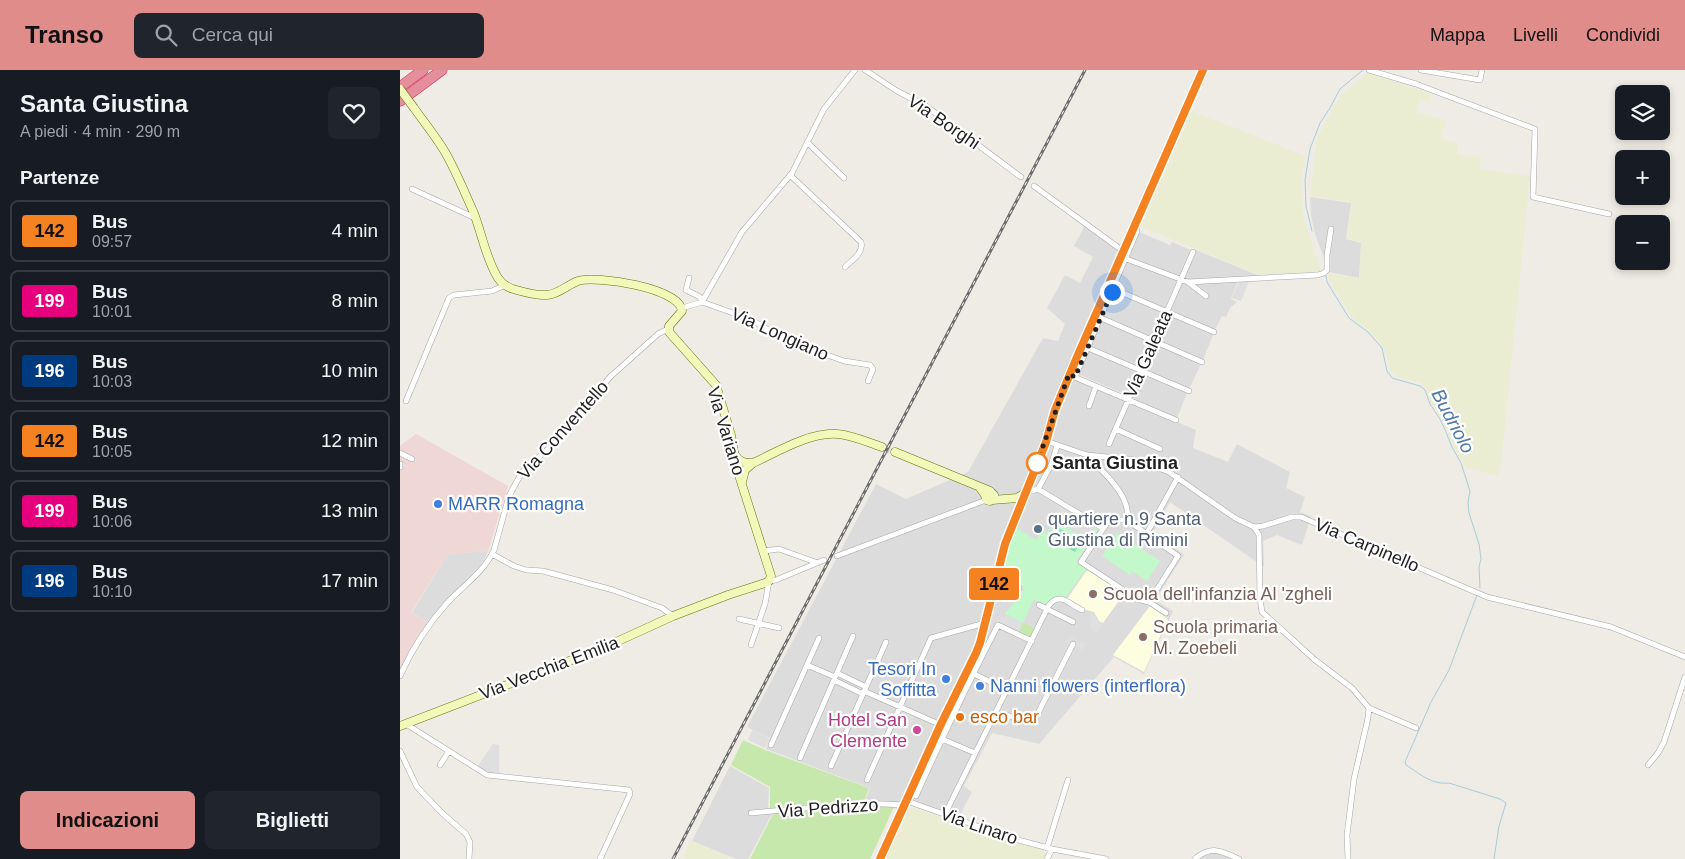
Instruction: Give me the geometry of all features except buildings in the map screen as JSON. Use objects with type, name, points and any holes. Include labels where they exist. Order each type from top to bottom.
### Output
[{"type":"highway","points":[[400,88],[423,70]]},
{"type":"highway","points":[[400,101],[442,70]]},
{"type":"main road","points":[[880,859],[941,724],[953,707],[984,644],[985,623],[1005,544],[1046,442],[1055,410],[1072,376],[1203,70]]},
{"type":"street","points":[[682,308],[702,302],[742,232],[790,175],[824,109],[855,70]]},
{"type":"street","name":"Via Borghi","points":[[865,70],[897,91],[932,110],[1021,177]]},
{"type":"street","points":[[1369,70],[1416,84],[1535,129],[1533,197],[1609,214]]},
{"type":"street","points":[[1421,70],[1480,80],[1482,70]]},
{"type":"street","points":[[400,88],[444,150],[476,218],[487,258],[499,280],[505,285],[528,293],[546,295],[555,294],[578,281],[590,280],[628,284],[658,291],[677,301],[682,308]]},
{"type":"street","points":[[807,142],[844,178]]},
{"type":"street","points":[[790,175],[861,242],[861,251],[845,267]]},
{"type":"street","points":[[1034,186],[1123,256],[1188,282],[1206,296]]},
{"type":"street","points":[[412,189],[476,218]]},
{"type":"street","points":[[463,212],[471,207]]},
{"type":"street","points":[[1188,282],[1318,275],[1324,273],[1327,270],[1328,264],[1327,256],[1331,230]]},
{"type":"street","points":[[1137,231],[1123,256],[1114,289],[1088,348],[1072,376],[1176,420]]},
{"type":"street","name":"Via Galeata","points":[[1109,444],[1193,252]]},
{"type":"street","name":"Via Longiano","points":[[689,278],[686,290],[700,297],[702,302],[750,319],[772,332],[814,351],[844,361],[870,366],[873,369],[868,381]]},
{"type":"street","points":[[406,401],[449,298],[492,291],[505,285]]},
{"type":"street","points":[[1114,289],[1214,332]]},
{"type":"street","points":[[668,329],[680,315],[682,308]]},
{"type":"street","points":[[1101,318],[1202,362]]},
{"type":"street","name":"Via Variano","points":[[668,329],[686,353],[716,385],[735,455],[745,466],[742,484],[764,551],[771,576],[770,581]]},
{"type":"street","name":"Via Conventello","points":[[400,676],[417,644],[438,613],[478,573],[492,554],[509,496],[522,472],[557,441],[610,377],[658,334],[668,329]]},
{"type":"street","points":[[1088,348],[1189,391]]},
{"type":"street","points":[[1088,406],[1096,386]]},
{"type":"street","points":[[1116,428],[1160,449]]},
{"type":"street","points":[[745,466],[809,438],[830,434],[851,437],[882,447]]},
{"type":"street","points":[[1046,442],[1087,455],[1136,460],[1169,472],[1235,518],[1254,527],[1259,535],[1262,612],[1315,660],[1352,688],[1369,708],[1416,728]]},
{"type":"street","points":[[837,556],[989,496],[1017,498],[1038,489],[1051,465],[1058,446]]},
{"type":"street","points":[[895,452],[978,486],[989,496]]},
{"type":"street","points":[[400,453],[412,458]]},
{"type":"street","points":[[1087,455],[1110,478],[1120,493],[1128,509],[1127,520]]},
{"type":"street","points":[[1147,533],[1178,477]]},
{"type":"street","points":[[1038,489],[1098,525],[1105,526]]},
{"type":"street","name":"Via Carpinello","points":[[1254,527],[1292,517],[1309,520],[1487,597],[1611,627],[1685,657]]},
{"type":"street","points":[[1122,589],[1081,562],[1109,520],[1127,520],[1178,556],[1149,602]]},
{"type":"street","points":[[751,646],[770,581],[821,562],[778,549],[764,551]]},
{"type":"street","points":[[492,554],[520,568],[543,571],[613,590],[662,608],[673,616]]},
{"type":"street","points":[[996,576],[1019,588]]},
{"type":"street","name":"Via Vecchia Emilia","points":[[403,725],[603,648],[673,616],[770,581]]},
{"type":"street","points":[[1128,594],[1149,602],[1166,613]]},
{"type":"street","points":[[945,814],[1052,601],[1058,598],[1065,600],[1082,610]]},
{"type":"street","points":[[1039,605],[1073,622]]},
{"type":"street","points":[[739,619],[779,628]]},
{"type":"street","points":[[867,780],[931,638],[935,635],[985,623]]},
{"type":"street","points":[[916,796],[942,739],[953,707],[974,674],[984,644],[998,624],[1032,641]]},
{"type":"street","points":[[800,758],[853,636]]},
{"type":"street","points":[[771,744],[819,638]]},
{"type":"street","points":[[831,766],[886,642]]},
{"type":"street","points":[[995,713],[1034,721],[1073,644]]},
{"type":"street","points":[[807,665],[941,724]]},
{"type":"street","points":[[974,674],[1007,690]]},
{"type":"street","points":[[1648,765],[1664,742],[1685,677]]},
{"type":"street","points":[[1348,859],[1347,835],[1354,779],[1369,708]]},
{"type":"street","points":[[403,725],[487,775],[629,790],[630,794],[600,859]]},
{"type":"street","points":[[942,739],[975,753]]},
{"type":"street","points":[[440,764],[449,751]]},
{"type":"street","points":[[400,752],[417,787],[466,834],[470,842],[469,859]]},
{"type":"street","points":[[1047,859],[1068,780]]},
{"type":"street","name":"Via Pedrizzo","points":[[751,813],[861,803],[906,803]]},
{"type":"street","name":"Via Linaro","points":[[906,803],[945,814],[1011,838],[1106,859]]},
{"type":"street","points":[[1195,859],[1207,850],[1227,853],[1239,859]]},
{"type":"shaded area","points":[[1367,73],[1431,94],[1429,102],[1419,100],[1416,112],[1446,120],[1441,139],[1458,143],[1457,154],[1481,157],[1479,169],[1530,176],[1501,464],[1498,476],[1466,468],[1422,383],[1397,376],[1391,372],[1381,344],[1367,328],[1355,321],[1329,280],[1328,273],[1360,279],[1361,242],[1347,238],[1352,202],[1310,196],[1317,138],[1340,96]]},
{"type":"shaded area","points":[[1192,111],[1305,156],[1301,181],[1304,221],[1321,271],[1261,275],[1141,227]]},
{"type":"shaded area","points":[[1310,197],[1351,203],[1346,239],[1361,243],[1359,278],[1329,272],[1315,234]]},
{"type":"shaded area","points":[[1085,225],[1118,250],[1065,375],[1196,430],[1193,448],[1228,462],[1237,444],[1290,472],[1286,488],[1305,497],[1300,512],[1311,516],[1302,545],[1277,535],[1263,541],[1264,567],[1170,502],[1154,531],[1184,555],[1155,600],[1173,611],[1144,674],[1114,657],[1039,744],[992,733],[964,786],[972,792],[957,821],[900,802],[865,800],[870,788],[766,749],[770,738],[747,727],[876,484],[906,499],[968,472],[1043,338],[1058,341],[1065,324],[1047,308],[1065,275],[1080,283],[1093,257],[1074,246]]},
{"type":"shaded area","points":[[1139,232],[1170,245],[1172,242],[1191,250],[1179,276],[1128,257]]},
{"type":"shaded area","points":[[1196,250],[1260,276],[1192,281],[1184,277]]},
{"type":"shaded area","points":[[1127,262],[1177,280],[1165,308],[1116,287]]},
{"type":"shaded area","points":[[1182,281],[1207,298],[1194,286],[1195,283],[1238,281],[1231,299],[1237,302],[1230,308],[1226,317],[1222,316],[1215,330],[1170,310]]},
{"type":"shaded area","points":[[1239,281],[1249,281],[1241,301],[1232,298]]},
{"type":"shaded area","points":[[1115,292],[1163,312],[1152,338],[1104,317]]},
{"type":"shaded area","points":[[1168,315],[1213,335],[1203,360],[1157,340]]},
{"type":"shaded area","points":[[1101,321],[1151,342],[1139,367],[1090,346]]},
{"type":"shaded area","points":[[1155,344],[1201,364],[1189,389],[1144,369]]},
{"type":"shaded area","points":[[1088,350],[1137,371],[1127,395],[1078,374]]},
{"type":"shaded area","points":[[1142,373],[1187,393],[1177,418],[1131,399]]},
{"type":"shaded area","points":[[416,434],[508,486],[488,551],[448,554],[411,612],[428,623],[400,671],[400,446]]},
{"type":"shaded area","points":[[1060,505],[1095,527],[1088,539],[1052,518]]},
{"type":"shaded area","points":[[488,551],[476,572],[439,609],[428,623],[412,612],[448,554]]},
{"type":"shaded area","name":"Scuola dell'infanzia Al 'zgheli","points":[[1087,570],[1113,586],[1110,591],[1121,598],[1103,623],[1099,621],[1094,612],[1080,608],[1067,599]]},
{"type":"shaded area","name":"Scuola primaria M. Zoebeli","points":[[1150,606],[1168,619],[1144,672],[1113,655]]},
{"type":"shaded area","points":[[1090,612],[1094,613],[1099,621],[1103,623],[1098,632],[1090,628]]},
{"type":"shaded area","points":[[1006,615],[1022,623],[1018,631],[999,622]]},
{"type":"shaded area","points":[[1070,636],[1086,644],[1083,651],[1066,642]]},
{"type":"shaded area","points":[[902,710],[916,716],[906,740],[892,735]]},
{"type":"shaded area","points":[[881,720],[891,725],[881,746],[871,741]]},
{"type":"shaded area","points":[[752,730],[770,738],[765,748],[748,740]]},
{"type":"shaded area","points":[[493,744],[499,745],[499,774],[488,773],[477,767]]},
{"type":"shaded area","points":[[730,766],[769,788],[768,809],[772,814],[748,859],[736,859],[692,841]]},
{"type":"shaded area","points":[[910,807],[1045,850],[1044,859],[885,859]]},
{"type":"shaded area","points":[[691,841],[734,859],[688,859],[683,857]]},
{"type":"shaded area","points":[[1217,851],[1236,859],[1197,859],[1204,854]]},
{"type":"green space","points":[[1057,522],[1088,540],[1096,526],[1099,528],[1076,562],[1086,569],[1065,598],[1047,605],[1034,599],[1023,623],[1005,614],[1024,589],[1000,575],[1016,528],[1036,540],[1042,531],[1047,533]]},
{"type":"green space","points":[[1060,529],[1081,541],[1075,552],[1055,540]]},
{"type":"green space","points":[[1117,533],[1160,561],[1147,581],[1132,571],[1130,575],[1102,556]]},
{"type":"green space","points":[[1023,623],[1035,628],[1030,637],[1019,632]]},
{"type":"green space","points":[[743,740],[765,750],[869,788],[864,801],[770,810],[770,787],[731,765]]},
{"type":"green space","points":[[861,806],[894,807],[870,859],[750,859],[773,814]]},
{"type":"waterway","name":"Budriolo","points":[[1312,231],[1306,206],[1305,180],[1310,149],[1320,123],[1340,89],[1363,70]]},
{"type":"waterway","name":"Budriolo","points":[[1326,276],[1327,282],[1349,318],[1368,332],[1382,348],[1387,371],[1392,378],[1420,386],[1425,390],[1430,404],[1440,419],[1461,463],[1470,491],[1469,513],[1479,544],[1481,559],[1479,567],[1480,588]]},
{"type":"waterway","name":"Budriolo","points":[[1477,595],[1449,670],[1431,702],[1405,762],[1406,765],[1432,781],[1449,783],[1500,799],[1506,803],[1499,826],[1494,859]]},
{"type":"tunnel","points":[[882,447],[895,452]]},
{"type":"railway","points":[[673,859],[1085,70]]},
{"type":"bus line","name":"142","points":[[880,859],[941,724],[976,653],[1005,544],[1046,442],[1055,410],[1069,374],[1203,70]]},
{"type":"place","name":"Santa Giustina","points":[[1037,463]]},
{"type":"place","name":"MARR Romagna","points":[[438,504]]},
{"type":"place","name":"quartiere n.9 Santa Giustina di Rimini","points":[[1038,529]]},
{"type":"place","name":"Scuola dell'infanzia Al 'zgheli","points":[[1093,594]]},
{"type":"place","name":"Scuola primaria M. Zoebeli","points":[[1143,637]]},
{"type":"place","name":"Tesori In Soffitta","points":[[946,679]]},
{"type":"place","name":"Nanni flowers (interflora)","points":[[980,686]]},
{"type":"place","name":"esco bar","points":[[960,717]]},
{"type":"place","name":"Hotel San Clemente","points":[[917,730]]},
{"type":"route","points":[[1037,463],[1069,374],[1075,377],[1112,292]]}]
